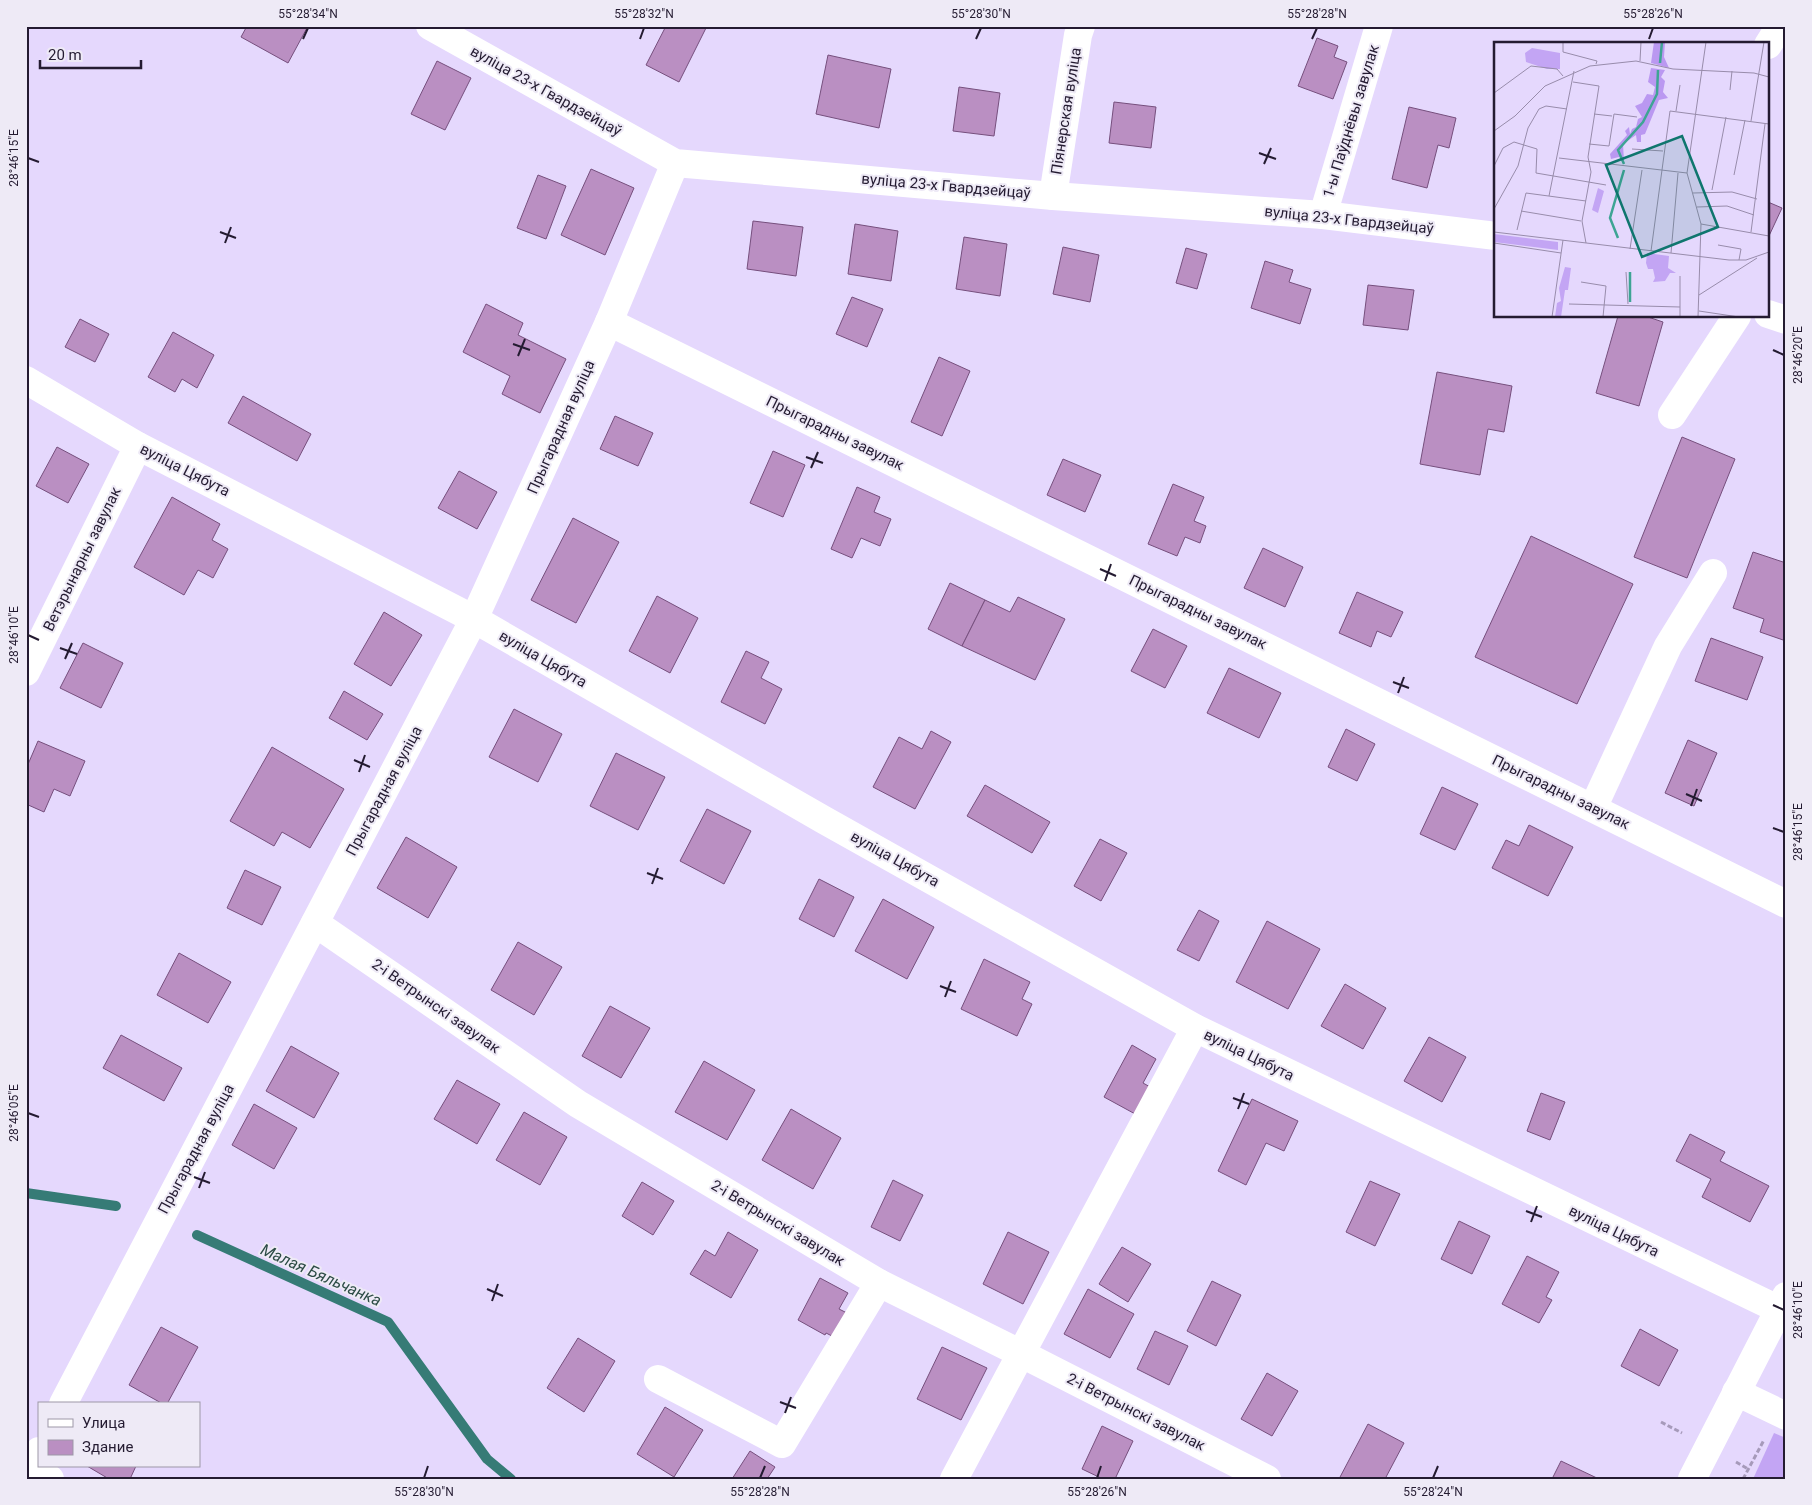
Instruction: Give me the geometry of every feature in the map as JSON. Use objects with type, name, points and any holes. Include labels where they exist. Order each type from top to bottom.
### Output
[{"type":"street","name":"вуліца 23-х Гвардзейцаў","points":[[430,26],[675,163],[1053,196],[1323,215],[1494,236]]},
{"type":"street","name":"Піянерская вуліца","points":[[1053,196],[1080,26]]},
{"type":"street","name":"1-ы Паўднёвы завулак","points":[[1323,215],[1379,26]]},
{"type":"street","points":[[1770,42],[1780,26]]},
{"type":"street","name":"Прыгарадная вуліца","points":[[64,1402],[474,619],[609,322],[675,163]]},
{"type":"street","points":[[1770,315],[1786,320]]},
{"type":"street","points":[[1672,415],[1736,318]]},
{"type":"street","name":"Прыгарадны завулак","points":[[609,322],[1786,904]]},
{"type":"street","name":"вуліца Цябута","points":[[26,380],[138,446],[474,619],[824,820],[1194,1028],[1783,1307]]},
{"type":"street","name":"Ветэрынарны завулак","points":[[26,672],[138,446]]},
{"type":"street","points":[[1593,808],[1668,646],[1713,572]]},
{"type":"street","name":"2-і Ветрынскі завулак","points":[[315,923],[578,1104],[879,1283],[1267,1479]]},
{"type":"street","points":[[954,1479],[1194,1028]]},
{"type":"street","points":[[658,1379],[782,1444],[879,1283]]},
{"type":"street","points":[[1692,1479],[1736,1392],[1783,1307]]},
{"type":"street","points":[[1736,1392],[1786,1416]]},
{"type":"shaded area","points":[[1774,1433],[1786,1438],[1786,1479],[1753,1479]]},
{"type":"building","points":[[247,26],[308,26],[288,63],[241,37]]},
{"type":"building","points":[[666,26],[707,26],[679,82],[646,65]]},
{"type":"building","points":[[1317,38],[1338,46],[1334,57],[1347,62],[1333,99],[1298,86]]},
{"type":"building","points":[[828,55],[891,69],[879,128],[816,114]]},
{"type":"building","points":[[437,61],[471,78],[445,130],[411,114]]},
{"type":"building","points":[[959,87],[1000,93],[994,136],[953,131]]},
{"type":"building","points":[[1114,102],[1156,107],[1151,148],[1109,143]]},
{"type":"building","points":[[1409,107],[1456,118],[1449,148],[1438,145],[1427,188],[1392,179]]},
{"type":"building","points":[[591,169],[634,188],[605,255],[561,235]]},
{"type":"building","points":[[538,175],[566,186],[546,239],[517,228]]},
{"type":"building","points":[[1770,203],[1782,208],[1770,234]]},
{"type":"building","points":[[753,221],[803,227],[796,276],[747,269]]},
{"type":"building","points":[[855,224],[898,231],[891,281],[848,274]]},
{"type":"building","points":[[964,237],[1007,244],[1000,296],[956,289]]},
{"type":"building","points":[[1063,247],[1099,255],[1090,302],[1053,294]]},
{"type":"building","points":[[1186,248],[1207,254],[1197,289],[1176,283]]},
{"type":"building","points":[[1265,261],[1293,270],[1289,282],[1311,289],[1300,324],[1251,308]]},
{"type":"building","points":[[1368,285],[1414,290],[1408,330],[1363,325]]},
{"type":"building","points":[[852,297],[883,309],[867,347],[836,334]]},
{"type":"building","points":[[486,304],[523,323],[518,335],[566,359],[540,413],[502,394],[510,376],[463,352]]},
{"type":"building","points":[[1617,318],[1651,318],[1663,322],[1639,406],[1596,393]]},
{"type":"building","points":[[80,319],[109,334],[95,362],[65,347]]},
{"type":"building","points":[[173,332],[214,355],[197,388],[182,379],[175,392],[148,377]]},
{"type":"building","points":[[939,357],[970,371],[942,436],[911,422]]},
{"type":"building","points":[[1437,372],[1512,386],[1504,432],[1488,429],[1480,475],[1420,464]]},
{"type":"building","points":[[243,396],[311,434],[297,461],[228,423]]},
{"type":"building","points":[[615,416],[653,433],[638,466],[600,449]]},
{"type":"building","points":[[1682,437],[1735,459],[1687,578],[1634,557]]},
{"type":"building","points":[[57,447],[89,464],[68,503],[36,486]]},
{"type":"building","points":[[773,451],[805,465],[783,517],[750,503]]},
{"type":"building","points":[[1063,459],[1101,475],[1085,512],[1047,495]]},
{"type":"building","points":[[459,471],[497,492],[477,529],[438,508]]},
{"type":"building","points":[[1173,484],[1204,497],[1194,521],[1206,526],[1200,543],[1185,537],[1177,556],[1148,544]]},
{"type":"building","points":[[857,487],[880,497],[874,512],[891,519],[880,546],[861,538],[852,558],[831,549]]},
{"type":"building","points":[[172,497],[220,524],[212,540],[228,549],[213,578],[198,570],[184,595],[134,567]]},
{"type":"building","points":[[573,518],[619,542],[576,623],[531,600]]},
{"type":"building","points":[[1531,536],[1633,584],[1577,704],[1475,657]]},
{"type":"building","points":[[1263,548],[1303,567],[1285,607],[1244,588]]},
{"type":"building","points":[[1753,552],[1786,563],[1786,641],[1760,632],[1764,619],[1733,608]]},
{"type":"building","points":[[950,583],[985,600],[962,646],[928,629]]},
{"type":"building","points":[[1357,592],[1403,612],[1391,637],[1377,631],[1371,647],[1339,633]]},
{"type":"building","points":[[657,596],[698,618],[670,673],[629,651]]},
{"type":"building","points":[[1018,597],[1065,619],[1035,680],[962,646],[985,600],[1010,612]]},
{"type":"building","points":[[384,612],[422,635],[391,686],[354,664]]},
{"type":"building","points":[[1153,629],[1187,646],[1165,688],[1131,671]]},
{"type":"building","points":[[1711,638],[1763,657],[1747,700],[1695,681]]},
{"type":"building","points":[[83,643],[123,663],[101,708],[60,688]]},
{"type":"building","points":[[746,651],[769,662],[761,678],[782,689],[765,724],[721,702]]},
{"type":"building","points":[[1229,668],[1281,693],[1259,738],[1207,713]]},
{"type":"building","points":[[344,691],[383,714],[367,740],[329,718]]},
{"type":"building","points":[[514,709],[562,734],[538,782],[489,757]]},
{"type":"building","points":[[1346,729],[1375,744],[1357,781],[1328,767]]},
{"type":"building","points":[[931,731],[951,742],[915,809],[873,787],[899,737],[922,749]]},
{"type":"building","points":[[1688,740],[1717,753],[1694,806],[1665,793]]},
{"type":"building","points":[[38,741],[85,761],[70,796],[54,789],[44,812],[26,804],[26,769]]},
{"type":"building","points":[[272,747],[344,789],[310,848],[282,832],[274,846],[230,821]]},
{"type":"building","points":[[616,753],[665,777],[638,830],[590,806]]},
{"type":"building","points":[[985,785],[1050,822],[1032,853],[967,816]]},
{"type":"building","points":[[1442,787],[1478,804],[1455,850],[1420,834]]},
{"type":"building","points":[[707,809],[751,831],[724,884],[680,861]]},
{"type":"building","points":[[1529,825],[1573,847],[1548,896],[1492,868],[1506,840],[1519,846]]},
{"type":"building","points":[[406,837],[457,867],[428,918],[377,888]]},
{"type":"building","points":[[1100,839],[1127,853],[1101,901],[1074,886]]},
{"type":"building","points":[[245,870],[281,887],[262,925],[227,908]]},
{"type":"building","points":[[819,879],[854,897],[834,937],[799,919]]},
{"type":"building","points":[[883,899],[934,927],[907,979],[855,951]]},
{"type":"building","points":[[1199,910],[1219,921],[1199,961],[1177,950]]},
{"type":"building","points":[[1267,921],[1320,949],[1288,1009],[1236,982]]},
{"type":"building","points":[[518,942],[562,967],[534,1015],[491,990]]},
{"type":"building","points":[[179,953],[231,982],[208,1023],[157,995]]},
{"type":"building","points":[[984,959],[1030,982],[1022,999],[1032,1004],[1017,1036],[961,1009]]},
{"type":"building","points":[[1345,984],[1386,1008],[1363,1049],[1321,1026]]},
{"type":"building","points":[[610,1006],[650,1028],[621,1078],[582,1056]]},
{"type":"building","points":[[121,1035],[182,1068],[164,1101],[103,1068]]},
{"type":"building","points":[[1429,1037],[1466,1057],[1442,1102],[1404,1081]]},
{"type":"building","points":[[1132,1045],[1156,1059],[1143,1083],[1152,1088],[1137,1115],[1104,1097]]},
{"type":"building","points":[[291,1046],[339,1073],[314,1118],[266,1091]]},
{"type":"building","points":[[704,1061],[755,1090],[727,1140],[675,1112]]},
{"type":"building","points":[[457,1080],[500,1104],[477,1144],[434,1119]]},
{"type":"building","points":[[1541,1093],[1565,1102],[1550,1140],[1527,1131]]},
{"type":"building","points":[[1252,1099],[1298,1121],[1284,1151],[1266,1143],[1246,1185],[1218,1171]]},
{"type":"building","points":[[254,1104],[297,1128],[274,1169],[232,1145]]},
{"type":"building","points":[[791,1109],[841,1138],[813,1189],[762,1160]]},
{"type":"building","points":[[524,1112],[567,1137],[540,1185],[496,1160]]},
{"type":"building","points":[[1690,1134],[1725,1152],[1720,1161],[1769,1186],[1750,1222],[1702,1197],[1711,1179],[1676,1161]]},
{"type":"building","points":[[893,1180],[923,1195],[900,1241],[871,1227]]},
{"type":"building","points":[[1370,1181],[1400,1194],[1375,1246],[1346,1232]]},
{"type":"building","points":[[642,1182],[674,1201],[653,1235],[622,1216]]},
{"type":"building","points":[[1459,1221],[1490,1236],[1472,1274],[1441,1259]]},
{"type":"building","points":[[728,1232],[758,1250],[731,1298],[690,1274],[705,1250],[715,1256]]},
{"type":"building","points":[[1008,1232],[1049,1252],[1023,1304],[983,1284]]},
{"type":"building","points":[[1122,1247],[1151,1264],[1128,1302],[1099,1284]]},
{"type":"building","points":[[1527,1256],[1559,1272],[1546,1297],[1552,1300],[1539,1323],[1502,1304]]},
{"type":"building","points":[[820,1278],[848,1293],[839,1309],[849,1314],[836,1338],[826,1333],[825,1335],[798,1320]]},
{"type":"building","points":[[1212,1281],[1241,1295],[1216,1346],[1187,1331]]},
{"type":"building","points":[[1088,1289],[1134,1314],[1110,1358],[1064,1334]]},
{"type":"building","points":[[161,1327],[198,1347],[168,1402],[159,1402],[129,1385]]},
{"type":"building","points":[[1640,1329],[1678,1350],[1659,1386],[1621,1366]]},
{"type":"building","points":[[1155,1331],[1188,1346],[1169,1385],[1137,1369]]},
{"type":"building","points":[[578,1338],[615,1361],[584,1412],[547,1388]]},
{"type":"building","points":[[942,1347],[987,1368],[961,1420],[917,1399]]},
{"type":"building","points":[[1267,1373],[1298,1391],[1272,1436],[1241,1419]]},
{"type":"building","points":[[665,1407],[703,1430],[674,1477],[637,1454]]},
{"type":"building","points":[[1368,1424],[1404,1443],[1385,1479],[1339,1479]]},
{"type":"building","points":[[1102,1426],[1133,1441],[1115,1479],[1103,1479],[1082,1469]]},
{"type":"building","points":[[750,1451],[775,1467],[767,1479],[732,1479]]},
{"type":"building","points":[[1561,1461],[1599,1479],[1552,1479]]},
{"type":"building","points":[[90,1468],[135,1468],[130,1479],[109,1479]]},
{"type":"waterway","name":"Малая Бяльчанка","points":[[26,1193],[116,1206]]},
{"type":"waterway","name":"Малая Бяльчанка","points":[[197,1235],[388,1322],[487,1459],[511,1479]]}]
